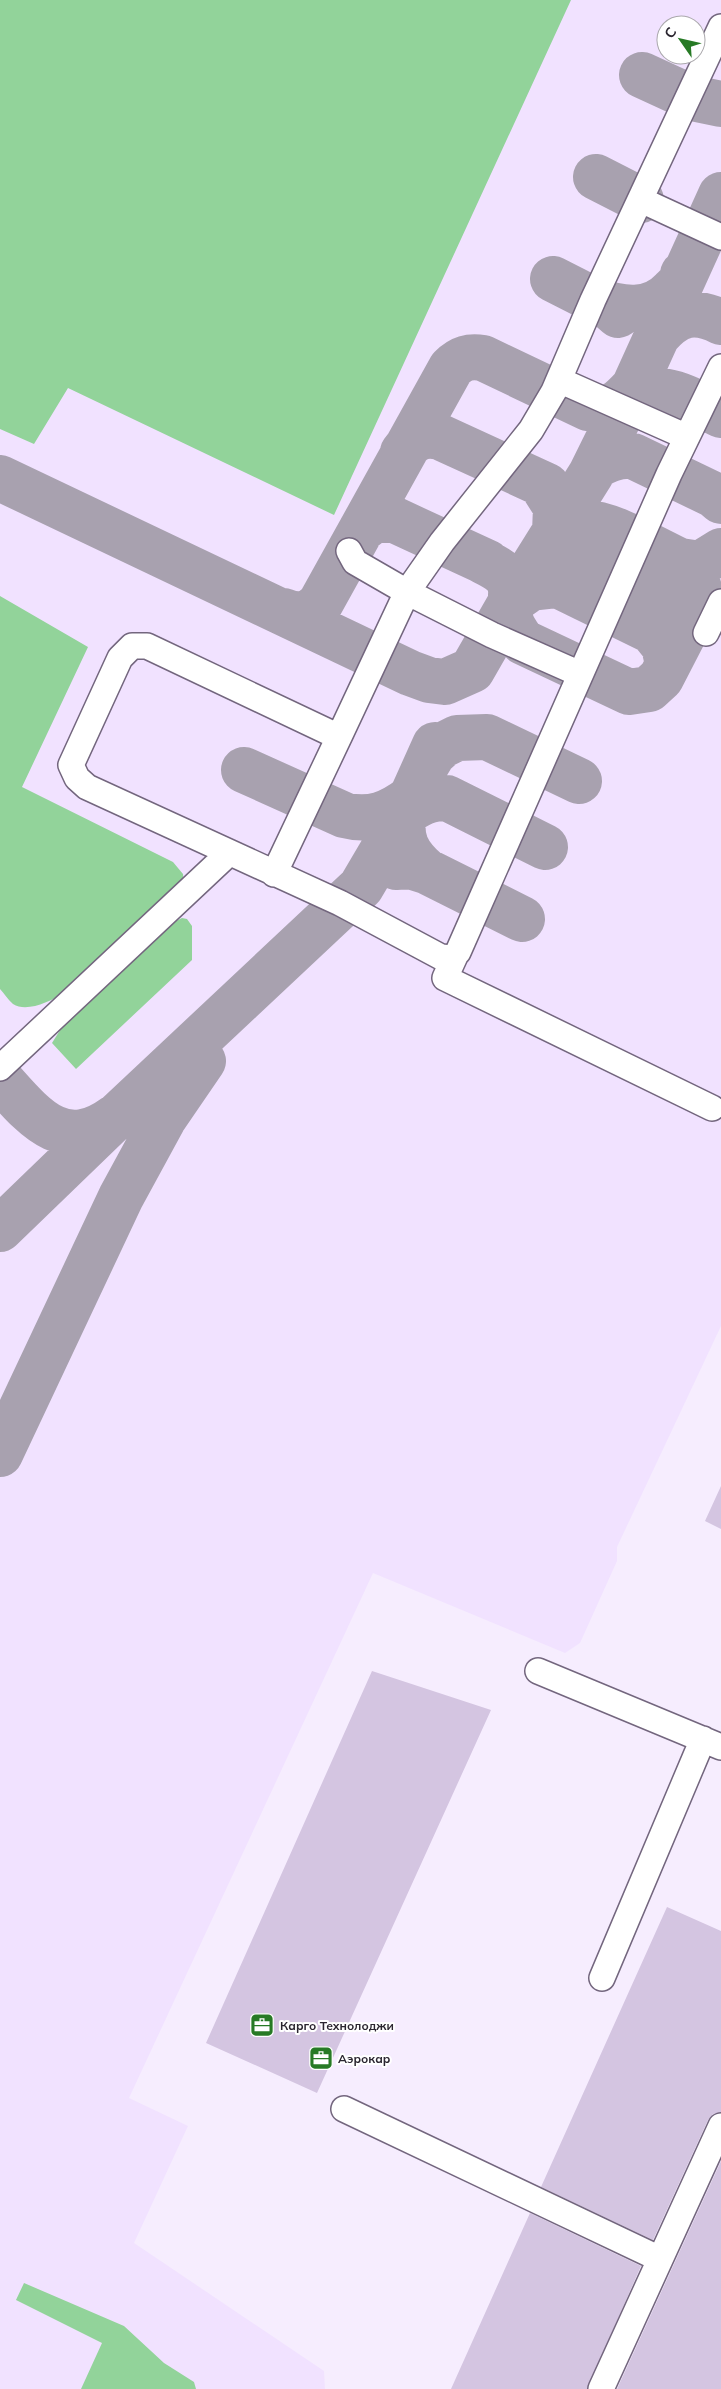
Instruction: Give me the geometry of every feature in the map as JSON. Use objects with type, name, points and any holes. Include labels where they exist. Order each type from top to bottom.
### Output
[{"type":"lane","points":[[274,874],[407,592],[442,542],[531,430],[559,380],[593,300],[721,27]]},
{"type":"lane","points":[[641,200],[721,237]]},
{"type":"lane","points":[[712,1108],[446,978],[686,437],[721,367]]},
{"type":"lane","points":[[559,380],[686,437]]},
{"type":"lane","points":[[349,551],[355,562],[407,592],[492,635],[580,674]]},
{"type":"lane","points":[[706,633],[721,602]]},
{"type":"lane","points":[[339,737],[147,646],[132,646],[120,658],[71,765],[77,778],[87,787],[274,874],[340,902],[442,957],[448,959],[455,956]]},
{"type":"lane","points":[[0,1068],[230,853]]},
{"type":"lane","points":[[538,1671],[712,1743],[602,1978]]},
{"type":"lane","points":[[344,2109],[660,2259]]},
{"type":"lane","points":[[601,2389],[721,2126]]},
{"type":"shaded area","points":[[0,0],[721,0],[721,1326],[617,1547],[617,1561],[580,1643],[565,1653],[373,1573],[129,2098],[188,2126],[134,2243],[324,2371],[325,2389],[0,2389]]},
{"type":"green space","points":[[0,0],[571,0],[334,515],[68,388],[34,444],[0,429]]},
{"type":"green space","points":[[0,596],[88,647],[22,787],[173,862],[183,874],[184,884],[63,994],[32,1007],[13,1004],[0,989]]},
{"type":"green space","points":[[182,918],[187,919],[192,926],[192,960],[76,1069],[52,1043],[62,1027],[176,921]]},
{"type":"green space","points":[[24,2283],[124,2326],[164,2363],[194,2382],[196,2389],[81,2389],[102,2343],[16,2300]]},
{"type":"building","points":[[721,1486],[721,1529],[705,1521]]},
{"type":"building","points":[[372,1671],[491,1710],[317,2093],[206,2043]]},
{"type":"building","points":[[667,1907],[721,1931],[721,2112],[713,2114],[708,2120],[653,2240],[541,2187]]},
{"type":"building","points":[[721,2161],[721,2389],[617,2389]]},
{"type":"building","points":[[530,2213],[641,2266],[587,2389],[451,2389]]},
{"type":"taxiway","points":[[642,75],[692,98],[721,104]]},
{"type":"taxiway","points":[[596,177],[641,200]]},
{"type":"taxiway","points":[[0,478],[410,673],[429,680],[445,682],[472,670],[511,602],[591,474],[634,387],[721,195]]},
{"type":"taxiway","points":[[593,300],[614,306],[645,307],[664,298],[680,283],[683,274]]},
{"type":"taxiway","points":[[553,279],[610,308],[618,315]]},
{"type":"taxiway","points":[[658,335],[672,322],[687,315],[703,315],[721,322]]},
{"type":"taxiway","points":[[284,611],[303,614],[320,604],[451,368],[458,362],[473,357],[483,358],[588,408],[609,408],[634,387]]},
{"type":"taxiway","points":[[625,403],[638,395],[662,391],[685,397],[721,415]]},
{"type":"taxiway","points":[[403,452],[411,443],[419,438],[424,436],[440,437],[547,486]]},
{"type":"taxiway","points":[[594,468],[613,458],[633,456],[714,495],[721,501]]},
{"type":"taxiway","points":[[542,485],[556,507],[555,533],[585,523],[606,527],[680,561],[690,570],[696,579],[699,599],[690,617],[670,630]]},
{"type":"taxiway","points":[[361,530],[374,520],[395,520],[488,563]]},
{"type":"taxiway","points":[[680,561],[700,564],[721,551]]},
{"type":"taxiway","points":[[531,573],[553,556],[566,553],[581,554],[666,598]]},
{"type":"taxiway","points":[[481,560],[498,569],[507,577],[511,588],[510,618],[523,642],[629,692],[649,689],[661,678],[694,614]]},
{"type":"taxiway","points":[[511,602],[531,588],[558,585],[652,631],[664,646],[668,664]]},
{"type":"taxiway","points":[[427,764],[433,754],[443,745],[457,738],[487,737],[579,781]]},
{"type":"taxiway","points":[[0,1229],[118,1115],[361,887],[404,814],[435,745]]},
{"type":"taxiway","points":[[244,770],[344,815],[354,817],[380,815],[396,808],[412,797]]},
{"type":"taxiway","points":[[426,871],[406,846],[403,823],[404,814],[429,800],[447,798],[545,847]]},
{"type":"taxiway","points":[[396,867],[410,866],[426,871],[522,919]]},
{"type":"taxiway","points":[[0,1454],[121,1197],[164,1118],[203,1061]]},
{"type":"taxiway","points":[[0,1079],[38,1118],[65,1132],[80,1132],[97,1128],[115,1117]]},
{"type":"place","name":"Карго Технолоджи","points":[[262,2025]]},
{"type":"place","name":"Аэрокар","points":[[321,2058]]}]
